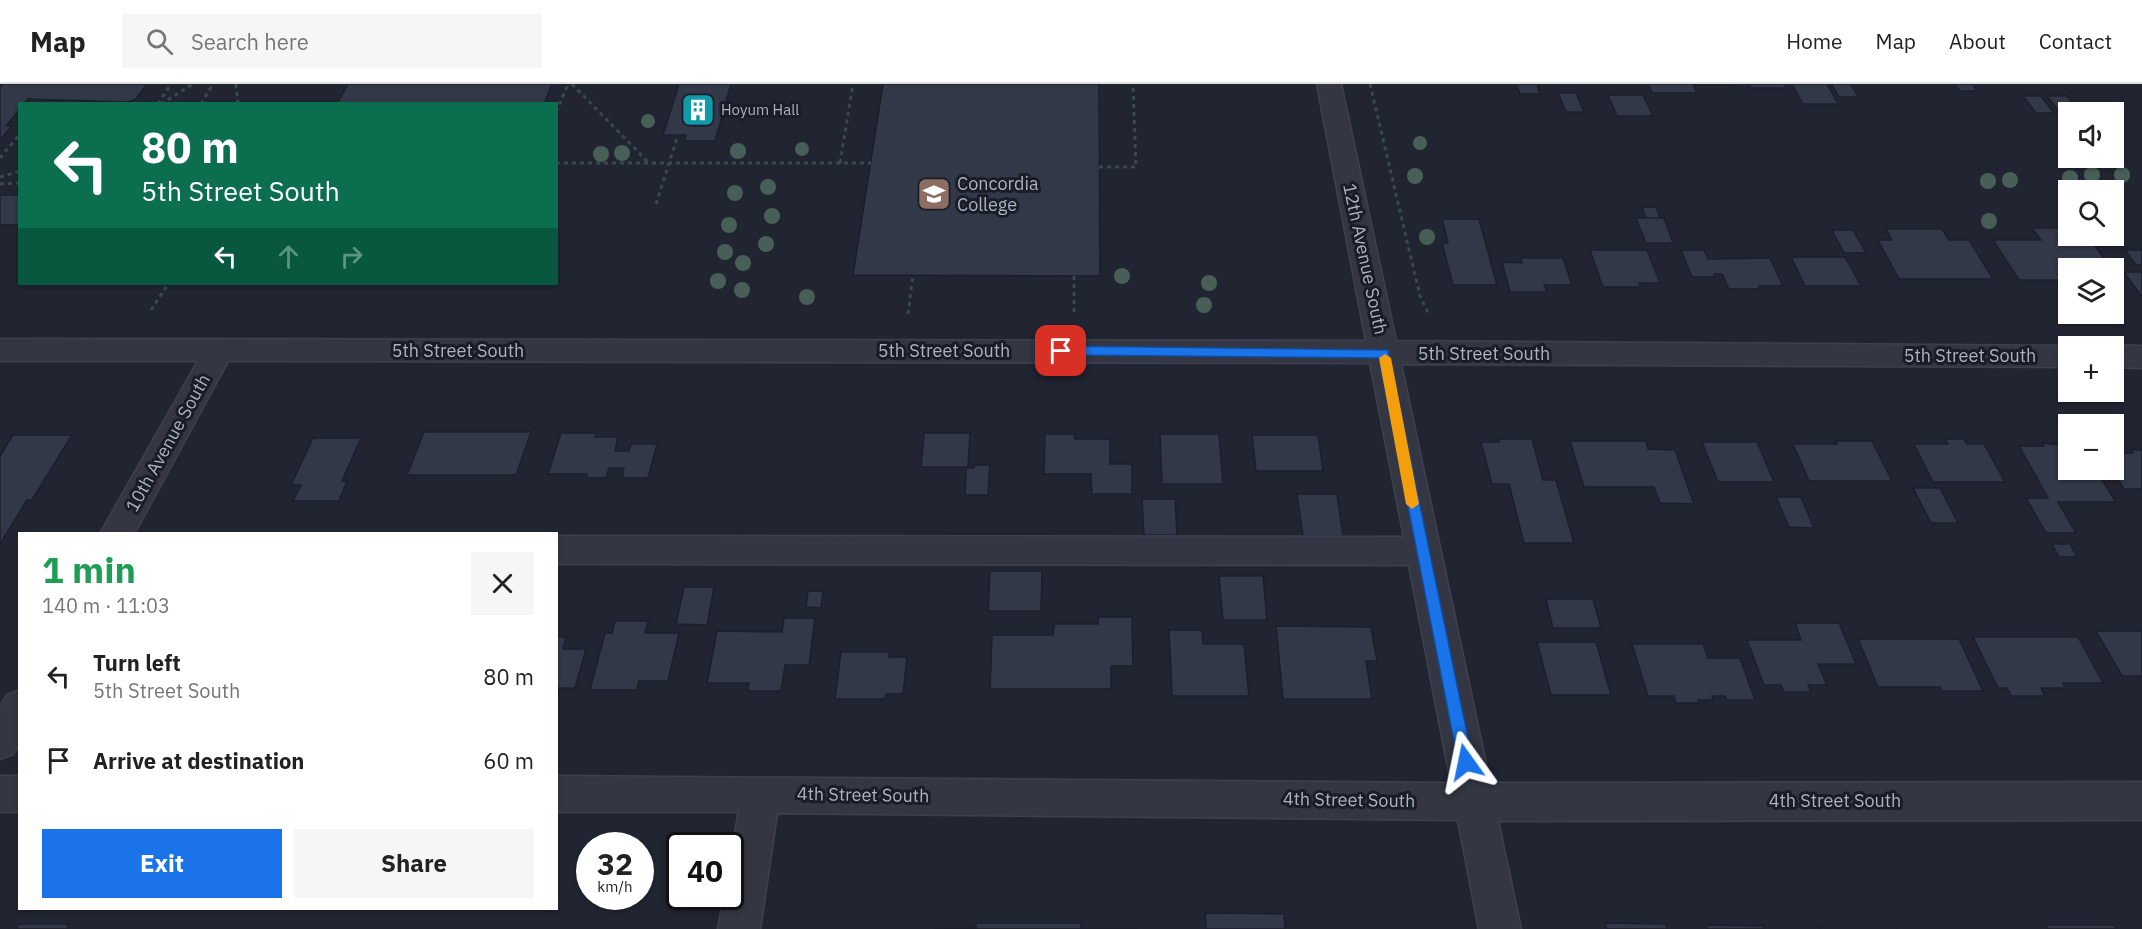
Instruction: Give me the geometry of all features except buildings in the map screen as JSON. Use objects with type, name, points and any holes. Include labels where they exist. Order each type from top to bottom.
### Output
[{"type":"street","name":"12th Avenue South","points":[[1329,84],[1500,929]]},
{"type":"street","name":"5th Street South","points":[[0,350],[1132,351],[2058,356]]},
{"type":"street","name":"10th Avenue South","points":[[118,532],[219,351]]},
{"type":"street","points":[[2124,356],[2142,357]]},
{"type":"street","points":[[558,550],[1422,551]]},
{"type":"street","points":[[0,742],[18,710]]},
{"type":"street","points":[[0,794],[18,794]]},
{"type":"street","name":"4th Street South","points":[[558,794],[1474,802],[2142,801]]},
{"type":"street","points":[[739,929],[761,794]]},
{"type":"path","points":[[160,102],[171,84]]},
{"type":"path","points":[[162,102],[193,84]]},
{"type":"path","points":[[202,102],[213,84]]},
{"type":"path","points":[[236,84],[238,102]]},
{"type":"path","points":[[558,108],[570,84],[649,163]]},
{"type":"path","points":[[840,163],[853,84]]},
{"type":"path","points":[[1099,167],[1136,167],[1133,84]]},
{"type":"path","points":[[1370,84],[1420,296],[1429,315]]},
{"type":"path","points":[[656,204],[678,135]]},
{"type":"path","points":[[0,158],[18,136]]},
{"type":"path","points":[[11,144],[18,144]]},
{"type":"path","points":[[558,163],[871,163]]},
{"type":"path","points":[[0,177],[18,172]]},
{"type":"path","points":[[0,184],[18,183]]},
{"type":"path","points":[[909,314],[913,275]]},
{"type":"path","points":[[1074,276],[1074,314]]},
{"type":"path","points":[[151,310],[167,285]]},
{"type":"slow traffic","points":[[1385,358],[1412,504]]},
{"type":"place","name":"Hoyum Hall","points":[[698,110]]},
{"type":"place","name":"Concordia College","points":[[934,194]]},
{"type":"route","points":[[1061,351],[1384,354],[1466,762]]}]
